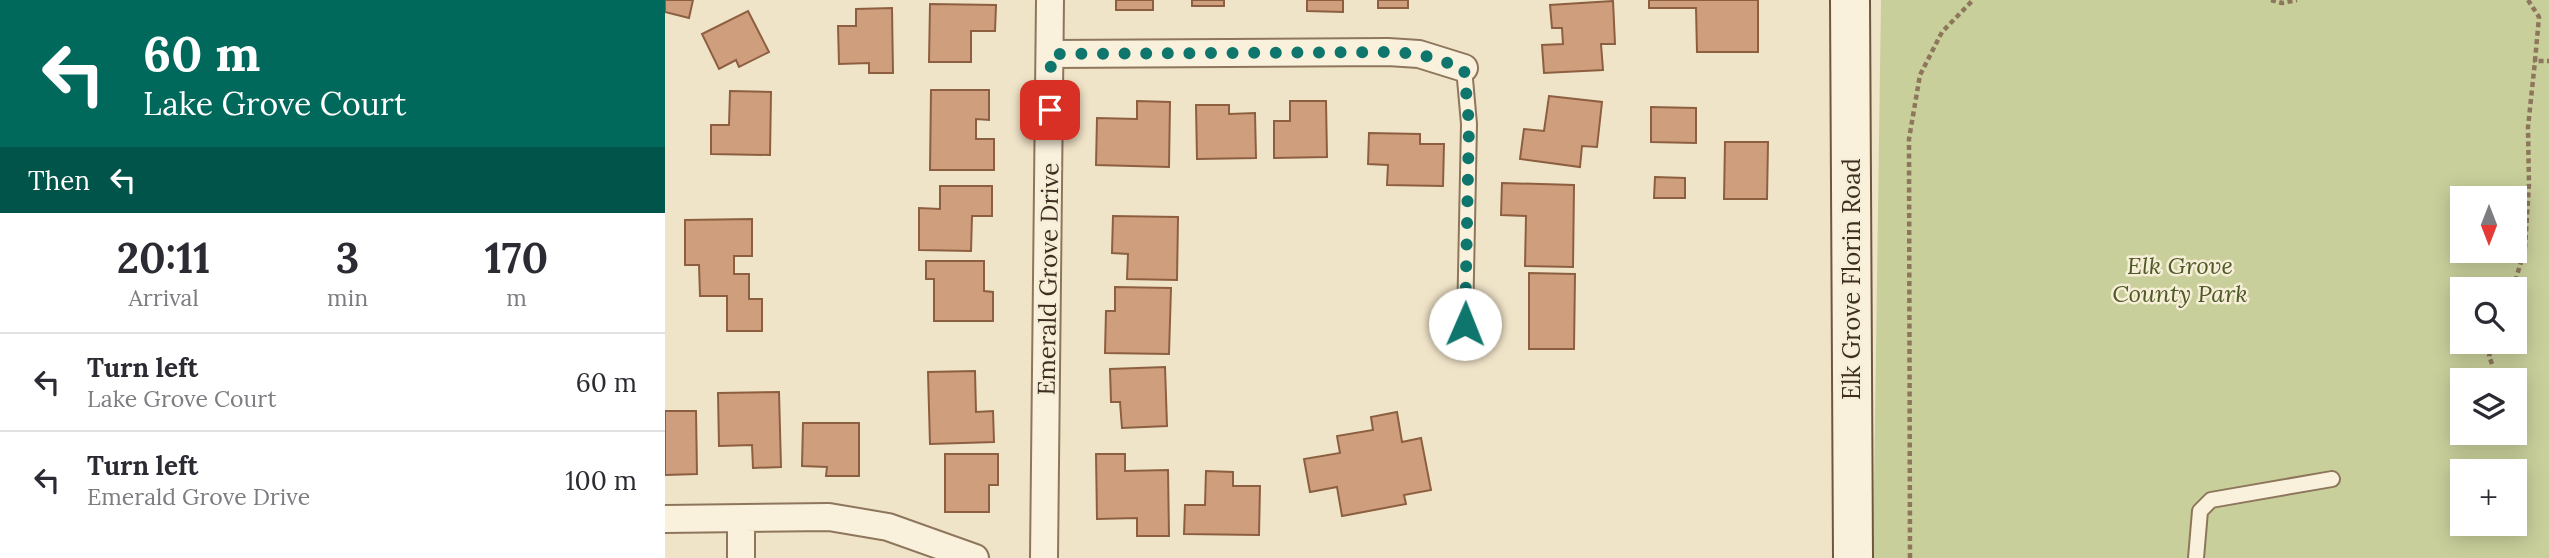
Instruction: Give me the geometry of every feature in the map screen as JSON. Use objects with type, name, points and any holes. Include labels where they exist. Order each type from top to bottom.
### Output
[{"type":"main road","name":"Elk Grove Florin Road","points":[[1850,0],[1853,558]]},
{"type":"street","name":"Emerald Grove Drive","points":[[1044,558],[1050,0]]},
{"type":"street","points":[[1051,54],[1388,52],[1419,54],[1464,68]]},
{"type":"street","points":[[665,519],[829,517],[888,527],[975,558]]},
{"type":"street","points":[[741,519],[741,558]]},
{"type":"lane","points":[[1464,68],[1469,124],[1465,324]]},
{"type":"lane","points":[[2196,558],[2200,510],[2211,500],[2332,479]]},
{"type":"path","points":[[1910,558],[1909,139],[1920,75],[1942,32],[1973,0]]},
{"type":"path","points":[[2271,0],[2282,3],[2297,0]]},
{"type":"path","points":[[2517,277],[2525,248],[2529,184],[2528,127],[2539,17],[2528,0]]},
{"type":"path","points":[[2535,61],[2549,61]]},
{"type":"path","points":[[2490,354],[2492,364]]},
{"type":"green space","name":"Elk Grove County Park","points":[[1881,0],[2549,0],[2549,558],[1873,558]]},
{"type":"building","points":[[665,0],[693,0],[689,18],[665,12]]},
{"type":"building","points":[[1116,0],[1153,0],[1153,10],[1116,10]]},
{"type":"building","points":[[1192,0],[1224,0],[1224,6],[1192,6]]},
{"type":"building","points":[[1307,0],[1343,0],[1343,12],[1307,11]]},
{"type":"building","points":[[1378,0],[1408,0],[1408,8],[1378,8]]},
{"type":"building","points":[[1649,0],[1758,0],[1758,52],[1697,52],[1696,8],[1649,8]]},
{"type":"building","points":[[1613,1],[1615,44],[1601,44],[1603,70],[1544,73],[1542,45],[1563,44],[1562,28],[1552,28],[1550,5]]},
{"type":"building","points":[[930,4],[996,5],[995,31],[971,31],[971,62],[929,62]]},
{"type":"building","points":[[892,8],[893,73],[869,73],[869,63],[839,64],[838,26],[856,26],[856,9]]},
{"type":"building","points":[[748,11],[769,52],[739,67],[736,60],[719,69],[702,34]]},
{"type":"building","points":[[931,90],[989,90],[989,120],[976,119],[976,139],[994,139],[994,170],[930,170]]},
{"type":"building","points":[[730,91],[771,92],[770,155],[711,154],[711,125],[729,125]]},
{"type":"building","points":[[1549,96],[1602,102],[1597,147],[1582,146],[1580,167],[1520,159],[1524,129],[1544,131]]},
{"type":"building","points":[[1137,101],[1170,102],[1169,167],[1096,165],[1097,118],[1137,119]]},
{"type":"building","points":[[1290,101],[1326,101],[1327,157],[1274,158],[1274,121],[1290,121]]},
{"type":"building","points":[[1196,105],[1229,105],[1229,114],[1255,113],[1256,158],[1197,159]]},
{"type":"building","points":[[1651,107],[1696,108],[1696,143],[1651,142]]},
{"type":"building","points":[[1369,133],[1420,134],[1420,144],[1444,144],[1443,186],[1387,185],[1388,165],[1368,164]]},
{"type":"building","points":[[1725,142],[1768,142],[1767,199],[1724,199]]},
{"type":"building","points":[[1655,177],[1685,178],[1685,198],[1654,198]]},
{"type":"building","points":[[1502,183],[1574,185],[1573,267],[1525,266],[1526,216],[1501,215]]},
{"type":"building","points":[[940,186],[992,186],[992,216],[972,216],[971,251],[919,250],[919,208],[940,209]]},
{"type":"building","points":[[1113,216],[1178,217],[1177,280],[1127,279],[1128,254],[1112,253]]},
{"type":"building","points":[[752,219],[752,256],[734,256],[734,274],[749,274],[749,299],[762,299],[762,331],[727,331],[727,296],[700,296],[699,265],[685,265],[685,220]]},
{"type":"building","points":[[926,261],[984,261],[984,291],[993,292],[993,321],[934,321],[934,279],[926,279]]},
{"type":"building","points":[[1529,273],[1575,274],[1574,349],[1529,349]]},
{"type":"building","points":[[1115,287],[1171,288],[1169,354],[1105,353],[1106,311],[1115,311]]},
{"type":"building","points":[[1165,367],[1167,426],[1122,428],[1120,402],[1111,402],[1110,369]]},
{"type":"building","points":[[975,371],[976,412],[993,411],[994,442],[930,444],[928,372]]},
{"type":"building","points":[[779,392],[781,467],[753,468],[752,445],[719,446],[718,393]]},
{"type":"building","points":[[665,411],[696,411],[697,474],[665,475]]},
{"type":"building","points":[[1397,412],[1402,442],[1421,438],[1431,490],[1404,495],[1406,504],[1342,516],[1337,487],[1310,492],[1304,459],[1340,453],[1337,436],[1373,430],[1371,417]]},
{"type":"building","points":[[803,423],[859,423],[859,476],[826,476],[827,467],[802,466]]},
{"type":"building","points":[[945,454],[998,454],[998,485],[989,485],[989,512],[945,512]]},
{"type":"building","points":[[1096,454],[1125,454],[1125,471],[1168,470],[1169,536],[1137,536],[1137,518],[1097,519]]},
{"type":"building","points":[[1206,471],[1233,472],[1233,486],[1260,486],[1259,535],[1184,534],[1185,505],[1205,505]]},
{"type":"route","points":[[1050,110],[1051,54],[1388,52],[1419,54],[1464,68],[1469,124],[1465,324]]}]
